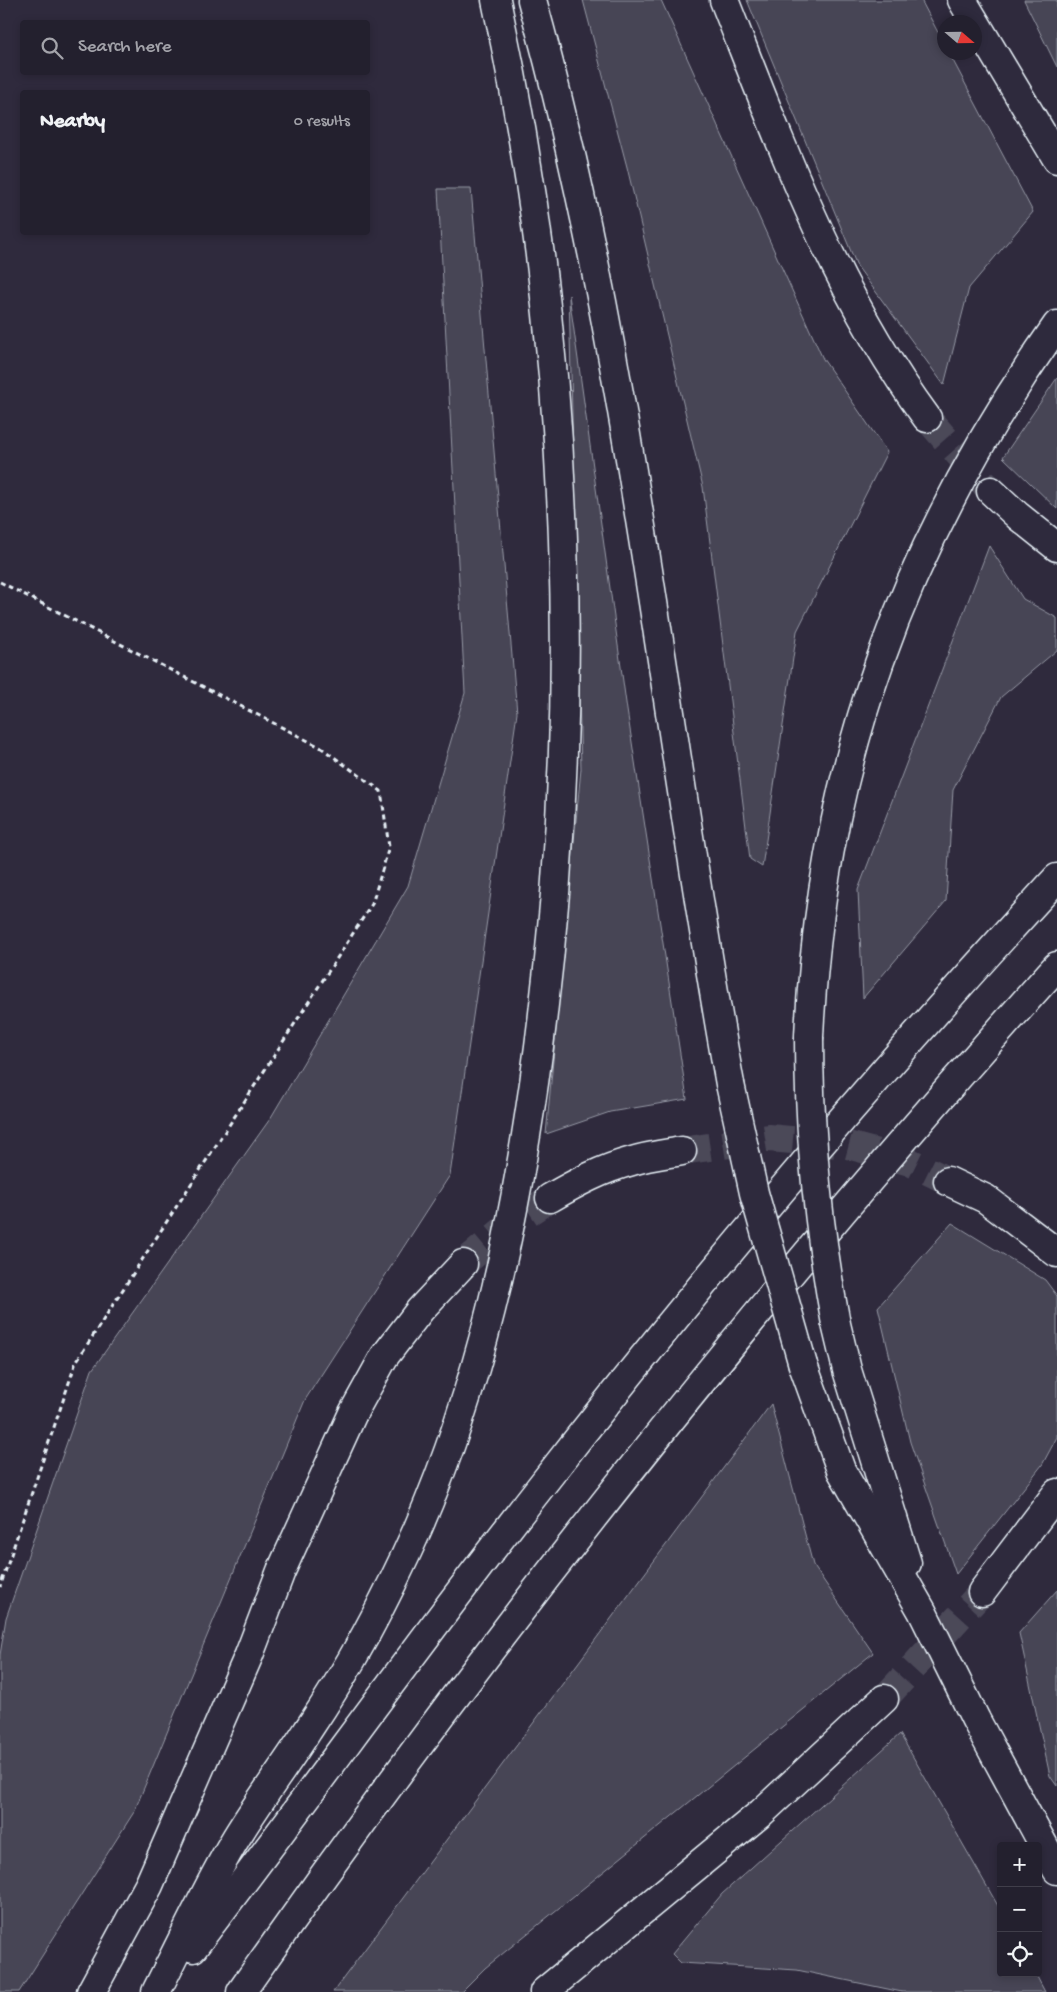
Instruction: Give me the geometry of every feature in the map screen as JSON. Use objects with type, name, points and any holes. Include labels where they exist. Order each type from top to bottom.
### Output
[{"type":"highway","points":[[158,1992],[233,1843],[309,1729],[358,1649],[390,1589],[418,1527],[441,1472],[479,1358],[503,1266],[517,1190],[541,1026],[556,868],[563,751],[563,566],[561,502],[549,337],[522,134],[496,0]]},
{"type":"highway","points":[[532,0],[566,133],[614,363],[648,563],[700,920],[730,1084],[757,1203],[803,1365],[841,1470],[922,1611],[976,1720],[1057,1870]]},
{"type":"highway","points":[[724,0],[825,247],[887,360],[928,418]]},
{"type":"highway","points":[[962,0],[1057,159]]},
{"type":"highway","points":[[922,1611],[850,1379],[836,1324],[814,1184],[809,1088],[809,1037],[821,898],[838,804],[862,713],[893,623],[930,536],[976,450],[1025,371],[1057,325]]},
{"type":"highway","points":[[991,491],[1018,516],[1057,547]]},
{"type":"highway","points":[[158,1992],[258,1863],[460,1592],[654,1345],[904,1049],[1057,878]]},
{"type":"highway","points":[[241,1992],[419,1744],[533,1592],[668,1421],[820,1236],[1057,966]]},
{"type":"highway","points":[[550,1198],[608,1168],[633,1160],[682,1151]]},
{"type":"highway","points":[[948,1181],[986,1199],[1057,1253]]},
{"type":"highway","points":[[91,1992],[149,1885],[250,1655],[281,1570],[352,1413],[384,1357],[420,1310],[463,1264]]},
{"type":"highway","points":[[982,1592],[1057,1493]]},
{"type":"highway","points":[[544,1992],[761,1813],[884,1699]]},
{"type":"path","points":[[0,582],[320,747],[381,791],[389,846],[372,904],[76,1362],[0,1587]]},
{"type":"shaded area","points":[[583,0],[661,0],[823,359],[887,452],[797,631],[762,867],[750,859],[703,487],[627,167]]},
{"type":"shaded area","points":[[747,0],[921,0],[937,31],[937,60],[953,60],[1033,212],[969,288],[944,385],[857,266]]},
{"type":"shaded area","points":[[1024,0],[1057,0],[1057,67]]},
{"type":"shaded area","points":[[438,189],[471,189],[517,713],[450,1175],[305,1400],[134,1812],[19,1992],[0,1992],[0,1655],[6,1618],[92,1370],[270,1119],[408,886],[465,693]]},
{"type":"shaded area","points":[[569,295],[627,710],[687,1099],[610,1112],[546,1134],[581,769]]},
{"type":"shaded area","points":[[1057,378],[1057,509],[1003,457]]},
{"type":"shaded area","points":[[989,546],[1023,599],[1057,618],[1057,650],[1001,697],[953,790],[946,901],[863,998],[858,890]]},
{"type":"shaded area","points":[[952,1223],[1045,1280],[1057,1296],[1057,1437],[1042,1465],[956,1574],[910,1442],[878,1307]]},
{"type":"shaded area","points":[[771,1404],[813,1565],[873,1653],[485,1968],[461,1992],[333,1992]]},
{"type":"shaded area","points":[[1057,1590],[1057,1786],[1050,1776],[1019,1633]]},
{"type":"shaded area","points":[[900,1734],[997,1904],[997,1977],[1037,1977],[1045,1992],[902,1992],[797,1970],[681,1963],[672,1954],[722,1894]]},
{"type":"tunnel","points":[[927,418],[991,491]]},
{"type":"tunnel","points":[[682,1151],[769,1138],[848,1145],[910,1162],[948,1181]]},
{"type":"tunnel","points":[[463,1264],[508,1226],[550,1198]]},
{"type":"tunnel","points":[[884,1699],[982,1592]]}]
